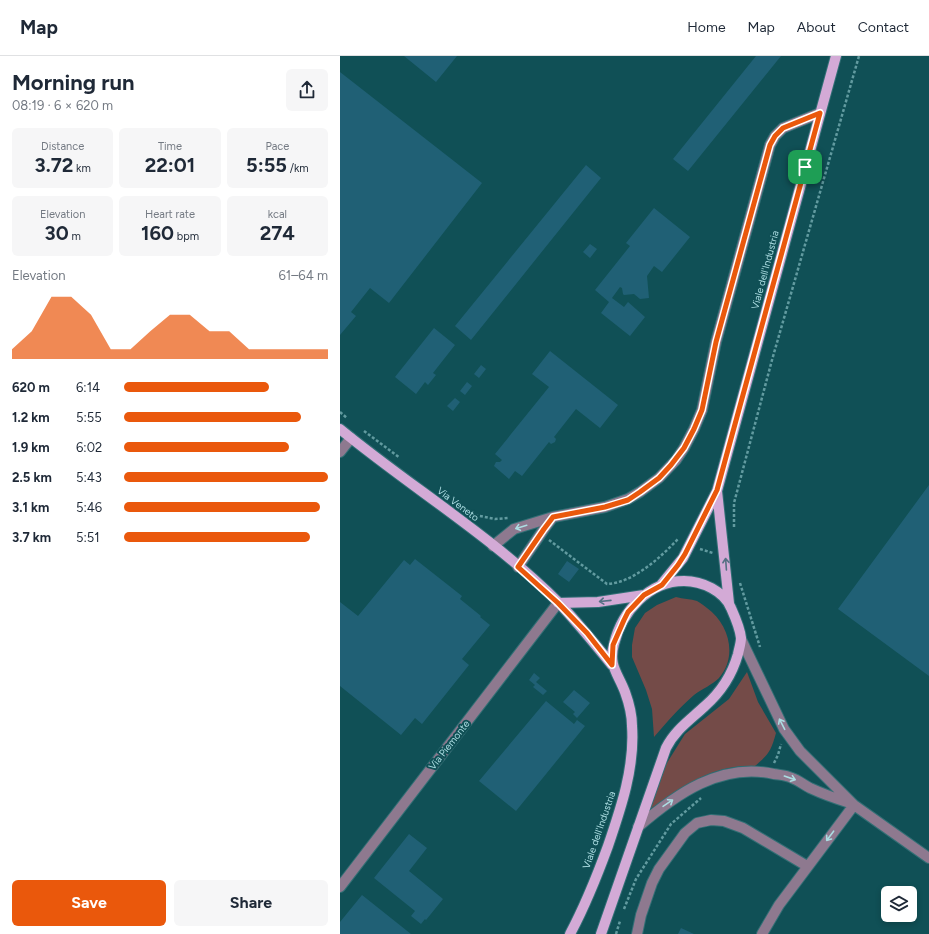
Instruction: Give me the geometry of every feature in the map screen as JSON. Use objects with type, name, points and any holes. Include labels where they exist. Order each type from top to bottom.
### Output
[{"type":"main road","name":"Viale dell'Industria","points":[[662,585],[683,558],[717,490],[836,56]]},
{"type":"main road","name":"Via Veneto","points":[[340,429],[493,546],[518,567],[558,603],[587,633],[612,665]]},
{"type":"main road","name":"Viale dell'Industria","points":[[601,934],[662,756],[670,740],[682,725],[714,697],[725,683],[736,660],[741,639],[729,603],[717,490]]},
{"type":"main road","name":"Viale dell'Industria","points":[[570,934],[592,886],[615,825],[624,795],[631,757],[632,727],[630,708],[624,690],[612,665],[613,645],[619,629],[628,612],[644,595],[662,585],[683,581],[698,582],[712,589],[729,603]]},
{"type":"main road","points":[[558,603],[598,602],[644,595]]},
{"type":"street","points":[[493,546],[514,529],[553,517],[605,507],[628,500],[652,484],[667,470],[684,448],[698,420],[705,399],[712,360],[770,145],[775,136],[783,128],[820,113]]},
{"type":"street","points":[[340,452],[351,438]]},
{"type":"street","points":[[518,567],[553,517]]},
{"type":"street","name":"Via Piemonte","points":[[340,887],[558,603]]},
{"type":"street","name":"Viale dell'Industria","points":[[741,639],[784,729],[800,751],[854,805],[929,858]]},
{"type":"street","name":"Viale dell'Industria","points":[[638,827],[660,808],[686,791],[714,778],[743,771],[768,772],[791,777],[822,793],[854,805]]},
{"type":"street","points":[[762,934],[779,905],[854,805]]},
{"type":"street","points":[[637,934],[645,902],[659,869],[685,833],[697,823],[711,820],[724,821],[743,828],[807,866]]},
{"type":"path","points":[[734,534],[734,502],[772,360],[859,56]]},
{"type":"path","points":[[740,582],[761,650]]},
{"type":"path","points":[[768,772],[778,755],[784,729]]},
{"type":"path","points":[[623,911],[636,879],[671,824],[701,798],[707,795]]},
{"type":"path","points":[[616,934],[621,917]]},
{"type":"shaded area","points":[[676,597],[697,601],[715,615],[725,631],[728,641],[728,660],[725,669],[719,678],[694,695],[673,715],[654,737],[652,709],[646,690],[632,657],[632,645],[635,628],[645,613],[657,605]]},
{"type":"shaded area","points":[[747,672],[758,702],[776,733],[769,752],[755,766],[739,766],[725,769],[699,778],[650,809],[665,766],[685,734],[729,699]]},
{"type":"building","points":[[404,56],[457,56],[436,82]]},
{"type":"building","points":[[756,56],[781,56],[688,171],[673,159]]},
{"type":"building","points":[[340,72],[482,183],[389,303],[370,288],[351,312],[356,316],[340,335]]},
{"type":"building","points":[[586,165],[601,178],[471,340],[455,326]]},
{"type":"building","points":[[654,208],[690,237],[662,272],[654,266],[647,276],[649,298],[640,299],[634,294],[624,295],[622,288],[620,287],[612,298],[624,307],[628,302],[645,317],[630,336],[601,313],[609,302],[595,290],[630,246],[626,243]]},
{"type":"building","points":[[590,244],[597,249],[590,258],[583,252]]},
{"type":"building","points":[[434,328],[455,345],[433,373],[436,375],[428,385],[425,382],[416,394],[395,377]]},
{"type":"building","points":[[550,351],[618,405],[600,428],[576,409],[554,437],[556,439],[555,442],[551,444],[549,442],[522,476],[515,471],[509,479],[494,466],[496,462],[500,462],[502,460],[495,454],[549,387],[532,374]]},
{"type":"building","points":[[481,365],[486,369],[479,378],[474,374]]},
{"type":"building","points":[[467,382],[472,386],[465,395],[460,391]]},
{"type":"building","points":[[455,398],[460,402],[453,411],[447,406]]},
{"type":"building","points":[[929,485],[929,676],[838,609]]},
{"type":"building","points":[[415,559],[462,596],[460,599],[490,625],[462,659],[469,665],[422,724],[415,718],[401,735],[340,686],[340,602],[358,616],[404,560],[410,565]]},
{"type":"building","points":[[567,561],[579,569],[569,582],[558,574]]},
{"type":"building","points":[[534,673],[540,678],[536,682],[547,691],[543,695],[533,687],[535,685],[529,680]]},
{"type":"building","points":[[574,690],[590,703],[577,718],[573,714],[575,712],[563,702]]},
{"type":"building","points":[[546,701],[574,724],[577,720],[585,726],[516,811],[479,781]]},
{"type":"building","points":[[409,834],[427,848],[409,871],[443,899],[421,924],[411,916],[415,911],[374,878]]},
{"type":"building","points":[[362,895],[411,934],[340,934],[340,922]]},
{"type":"building","points":[[681,928],[694,934],[678,934]]},
{"type":"route","points":[[820,113],[805,167],[717,490],[678,565],[662,585],[650,590],[628,612],[613,645],[612,665],[587,633],[558,603],[518,567],[553,517],[605,507],[628,500],[652,484],[676,460],[684,448],[702,410],[716,342],[766,165],[770,145],[775,136],[783,128],[820,113]]}]
